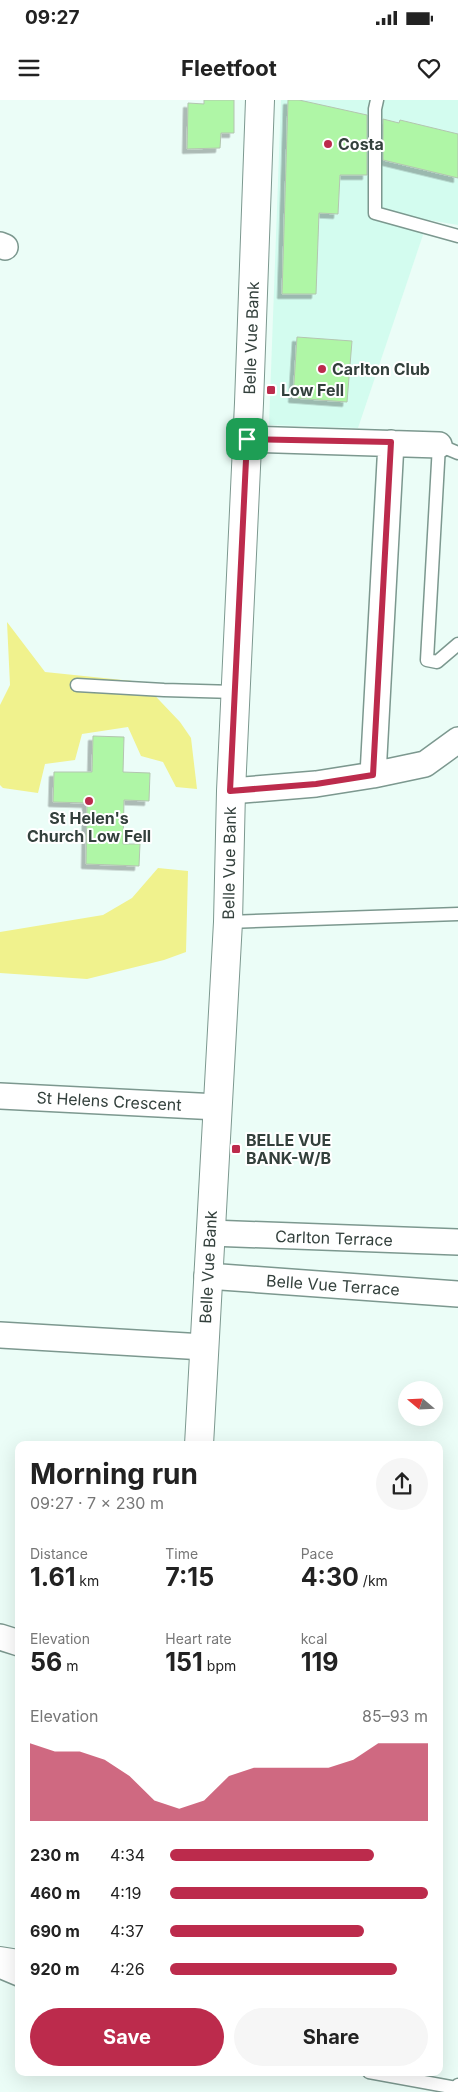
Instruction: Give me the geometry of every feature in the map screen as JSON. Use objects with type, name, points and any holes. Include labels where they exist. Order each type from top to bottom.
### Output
[{"type":"street","name":"Belle Vue Bank","points":[[199,1441],[228,922],[230,791],[247,439],[260,100]]},
{"type":"street","points":[[247,439],[391,442],[449,449]]},
{"type":"street","points":[[373,775],[391,442]]},
{"type":"street","points":[[230,791],[316,784],[425,764],[458,740]]},
{"type":"street","name":"St Helens Crescent","points":[[0,1096],[218,1107]]},
{"type":"street","name":"Carlton Terrace","points":[[210,1233],[458,1242]]},
{"type":"street","name":"Belle Vue Terrace","points":[[207,1276],[458,1294]]},
{"type":"street","points":[[0,1335],[204,1347]]},
{"type":"street","points":[[0,1637],[15,1642]]},
{"type":"street","points":[[0,1961],[15,1963]]},
{"type":"lane","points":[[377,100],[375,109],[375,213],[458,236]]},
{"type":"lane","points":[[449,449],[427,660],[437,662],[458,644]]},
{"type":"lane","points":[[77,685],[235,692]]},
{"type":"lane","points":[[228,922],[458,914]]},
{"type":"lane","points":[[0,1972],[15,1978]]},
{"type":"lane","points":[[391,2076],[456,2088],[458,2085]]},
{"type":"shaded area","points":[[281,100],[458,100],[458,225],[428,220],[358,428],[269,425]]},
{"type":"green space","points":[[7,622],[45,672],[142,682],[180,722],[191,738],[197,789],[176,787],[163,762],[141,756],[128,727],[82,734],[75,760],[45,764],[38,793],[3,788],[0,785],[0,705],[10,685]]},
{"type":"green space","points":[[158,868],[188,871],[186,952],[164,960],[87,979],[0,973],[0,932],[103,915],[132,898]]},
{"type":"building","points":[[204,100],[234,100],[234,133],[221,133],[220,148],[187,149],[188,103],[204,104]]},
{"type":"building","points":[[288,100],[299,100],[367,115],[367,175],[340,175],[338,214],[319,213],[316,294],[282,294]]},
{"type":"building","points":[[383,119],[399,123],[400,120],[458,134],[458,178],[383,160]]},
{"type":"building","name":"Carlton Club","points":[[297,337],[352,341],[347,402],[293,398]]},
{"type":"building","name":"St Helen's Church Low Fell","points":[[93,736],[124,737],[123,772],[150,773],[149,801],[124,800],[123,844],[140,844],[139,866],[86,864],[87,803],[53,802],[54,772],[92,772]]},
{"type":"place","name":"Costa","points":[[328,144]]},
{"type":"place","name":"Carlton Club","points":[[322,369]]},
{"type":"place","name":"Low Fell","points":[[271,390]]},
{"type":"place","name":"St Helen's Church Low Fell","points":[[89,801]]},
{"type":"place","name":"BELLE VUE BANK-W/B","points":[[236,1149]]},
{"type":"route","points":[[247,439],[391,442],[373,775],[316,784],[230,791],[247,439]]}]
